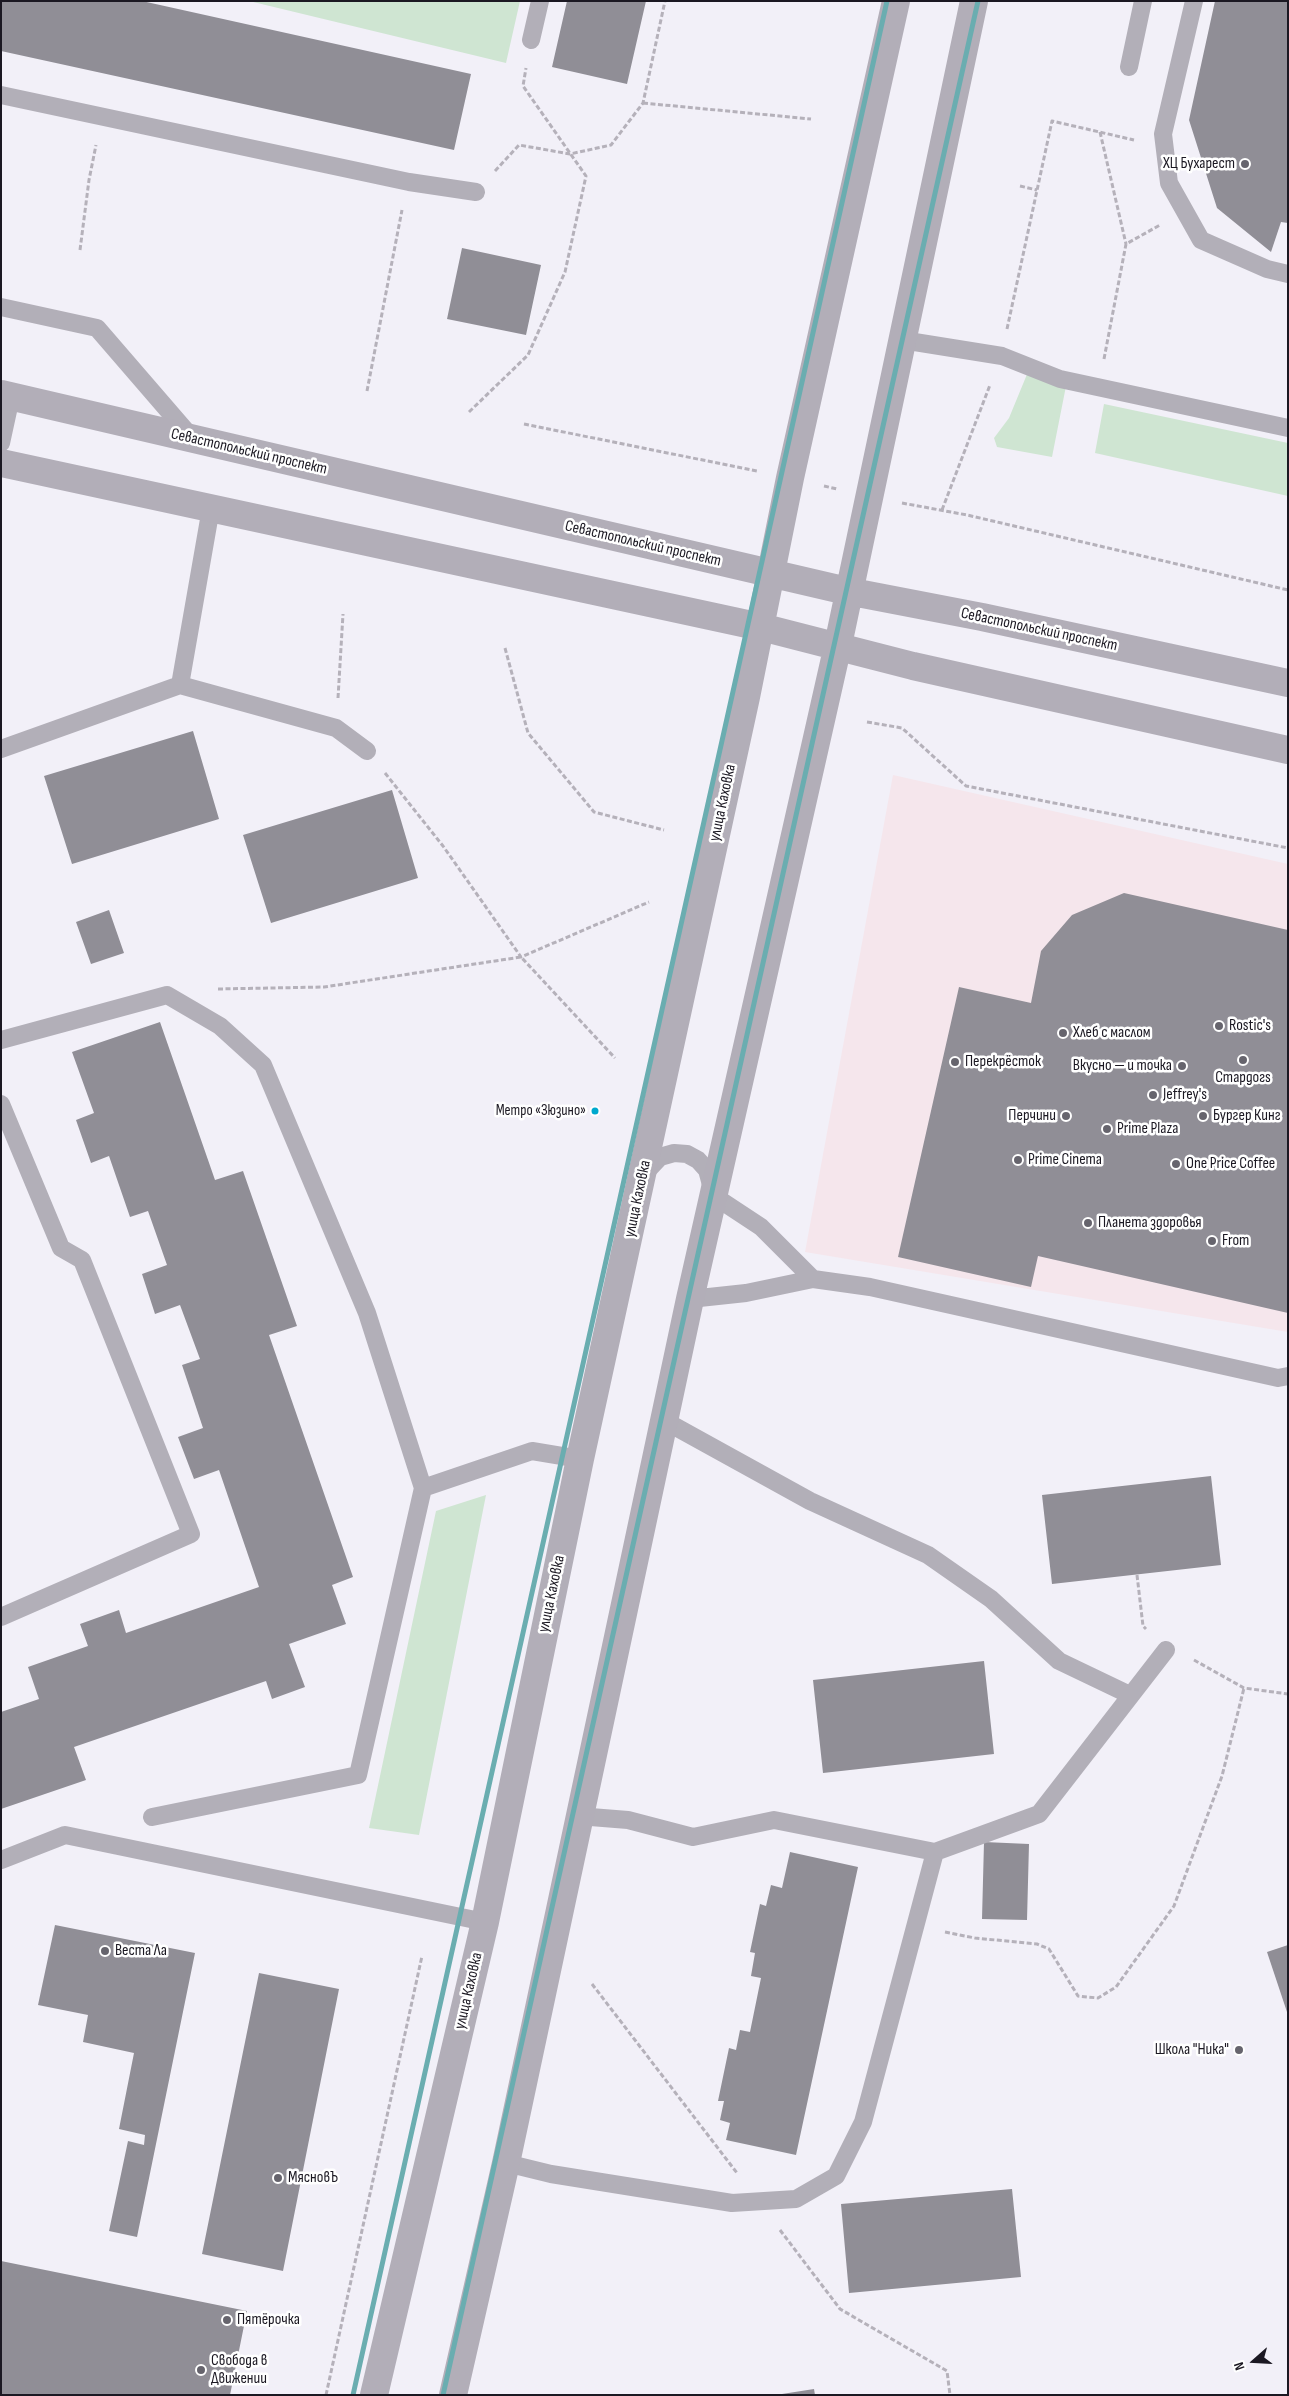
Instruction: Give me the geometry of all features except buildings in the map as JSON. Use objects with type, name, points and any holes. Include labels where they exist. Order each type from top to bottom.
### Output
[{"type":"main road","name":"улица Каховка","points":[[374,2395],[485,1922],[580,1459],[773,574],[790,478],[896,1]]},
{"type":"main road","points":[[453,2395],[506,2163],[578,1816],[690,1299],[838,645],[974,1]]},
{"type":"main road","name":"Севастопольский проспект","points":[[6,395],[848,591],[982,617],[1288,683]]},
{"type":"main road","points":[[1,463],[761,627],[838,645],[913,666],[1288,750]]},
{"type":"lane","points":[[531,40],[540,1]]},
{"type":"lane","points":[[1129,67],[1143,1]]},
{"type":"lane","points":[[1194,1],[1164,134],[1169,183],[1201,240],[1267,269],[1288,274]]},
{"type":"lane","points":[[1,95],[409,182],[476,192]]},
{"type":"lane","points":[[1,307],[97,328],[192,438]]},
{"type":"lane","points":[[902,340],[1002,356],[1060,379],[1288,428]]},
{"type":"lane","points":[[1,443],[6,395]]},
{"type":"lane","points":[[180,685],[211,508]]},
{"type":"lane","points":[[1,749],[180,685],[336,728],[367,751]]},
{"type":"lane","points":[[1,1040],[168,995],[220,1026],[263,1065],[367,1313],[423,1488],[358,1775],[152,1816]]},
{"type":"lane","points":[[1,1104],[61,1248],[82,1260],[191,1534],[1,1617]]},
{"type":"lane","points":[[643,1176],[650,1165],[660,1157],[674,1152],[686,1154],[698,1160],[707,1170],[714,1196],[761,1227],[813,1279]]},
{"type":"lane","points":[[690,1299],[746,1293],[813,1279],[870,1287],[1278,1378],[1288,1376]]},
{"type":"lane","points":[[665,1421],[810,1501],[928,1555],[992,1599],[1059,1661],[1130,1695]]},
{"type":"lane","points":[[423,1488],[532,1451],[580,1459]]},
{"type":"lane","points":[[578,1816],[628,1820],[693,1837],[774,1820],[935,1852],[1039,1814],[1166,1650]]},
{"type":"lane","points":[[1,1860],[65,1835],[485,1922]]},
{"type":"lane","points":[[506,2163],[551,2174],[732,2203],[796,2199],[836,2176],[863,2122],[935,1852]]},
{"type":"path","points":[[476,192],[520,145],[570,154],[611,145],[643,103],[665,1]]},
{"type":"path","points":[[469,412],[528,355],[565,272],[586,176],[523,86],[531,40]]},
{"type":"path","points":[[643,103],[811,119]]},
{"type":"path","points":[[942,510],[1002,356],[1052,121],[1137,140]]},
{"type":"path","points":[[1100,132],[1126,244],[1104,362]]},
{"type":"path","points":[[80,250],[88,180],[97,143]]},
{"type":"path","points":[[1020,186],[1037,190]]},
{"type":"path","points":[[367,391],[402,209]]},
{"type":"path","points":[[1126,244],[1166,222]]},
{"type":"path","points":[[524,424],[942,510],[1288,590]]},
{"type":"path","points":[[336,728],[343,614]]},
{"type":"path","points":[[506,648],[528,733],[594,812],[664,830]]},
{"type":"path","points":[[868,722],[902,728],[966,786],[1288,848]]},
{"type":"path","points":[[367,751],[443,846],[521,957],[616,1058]]},
{"type":"path","points":[[168,995],[210,989],[324,987],[521,957],[649,902]]},
{"type":"path","points":[[1137,1575],[1142,1626],[1166,1650]]},
{"type":"path","points":[[1187,1656],[1244,1688],[1288,1694]]},
{"type":"path","points":[[975,1938],[1037,1944],[1049,1949],[1078,1996],[1098,1998],[1116,1987],[1174,1906],[1222,1776],[1244,1688]]},
{"type":"path","points":[[326,2395],[422,1956]]},
{"type":"shaded area","points":[[893,775],[1288,864],[1288,1332],[805,1252]]},
{"type":"green space","points":[[249,1],[520,1],[506,63]]},
{"type":"green space","points":[[1030,367],[1067,381],[1052,457],[997,447],[994,438],[1009,418]]},
{"type":"green space","points":[[1104,404],[1288,443],[1288,496],[1095,453]]},
{"type":"green space","points":[[486,1495],[419,1835],[369,1828],[436,1511]]},
{"type":"transit line","points":[[353,2395],[887,1]]},
{"type":"transit line","points":[[443,2395],[978,1]]},
{"type":"place","name":"ХЦ Бухарест","points":[[1245,164]]},
{"type":"place","name":"Rostic's","points":[[1219,1026]]},
{"type":"place","name":"Хлеб с маслом","points":[[1063,1033]]},
{"type":"place","name":"Стардогs","points":[[1243,1060]]},
{"type":"place","name":"Перекрёсток","points":[[955,1062]]},
{"type":"place","name":"Вкусно — и точка","points":[[1182,1066]]},
{"type":"place","name":"Jeffrey's","points":[[1153,1095]]},
{"type":"place","name":"Метро «Зюзино»","points":[[595,1111]]},
{"type":"place","name":"Перчини","points":[[1066,1116]]},
{"type":"place","name":"Бургер Кинг","points":[[1203,1116]]},
{"type":"place","name":"Prime Plaza","points":[[1107,1129]]},
{"type":"place","name":"Prime Cinema","points":[[1018,1160]]},
{"type":"place","name":"One Price Coffee","points":[[1176,1164]]},
{"type":"place","name":"Планета здоровья","points":[[1088,1223]]},
{"type":"place","name":"From","points":[[1212,1241]]},
{"type":"place","name":"Веста Ла","points":[[105,1951]]},
{"type":"place","name":"Школа \"Ника\"","points":[[1239,2050]]},
{"type":"place","name":"МясновЪ","points":[[278,2178]]},
{"type":"place","name":"Пятёрочка","points":[[227,2320]]},
{"type":"place","name":"Свобода в Движении","points":[[201,2370]]}]
